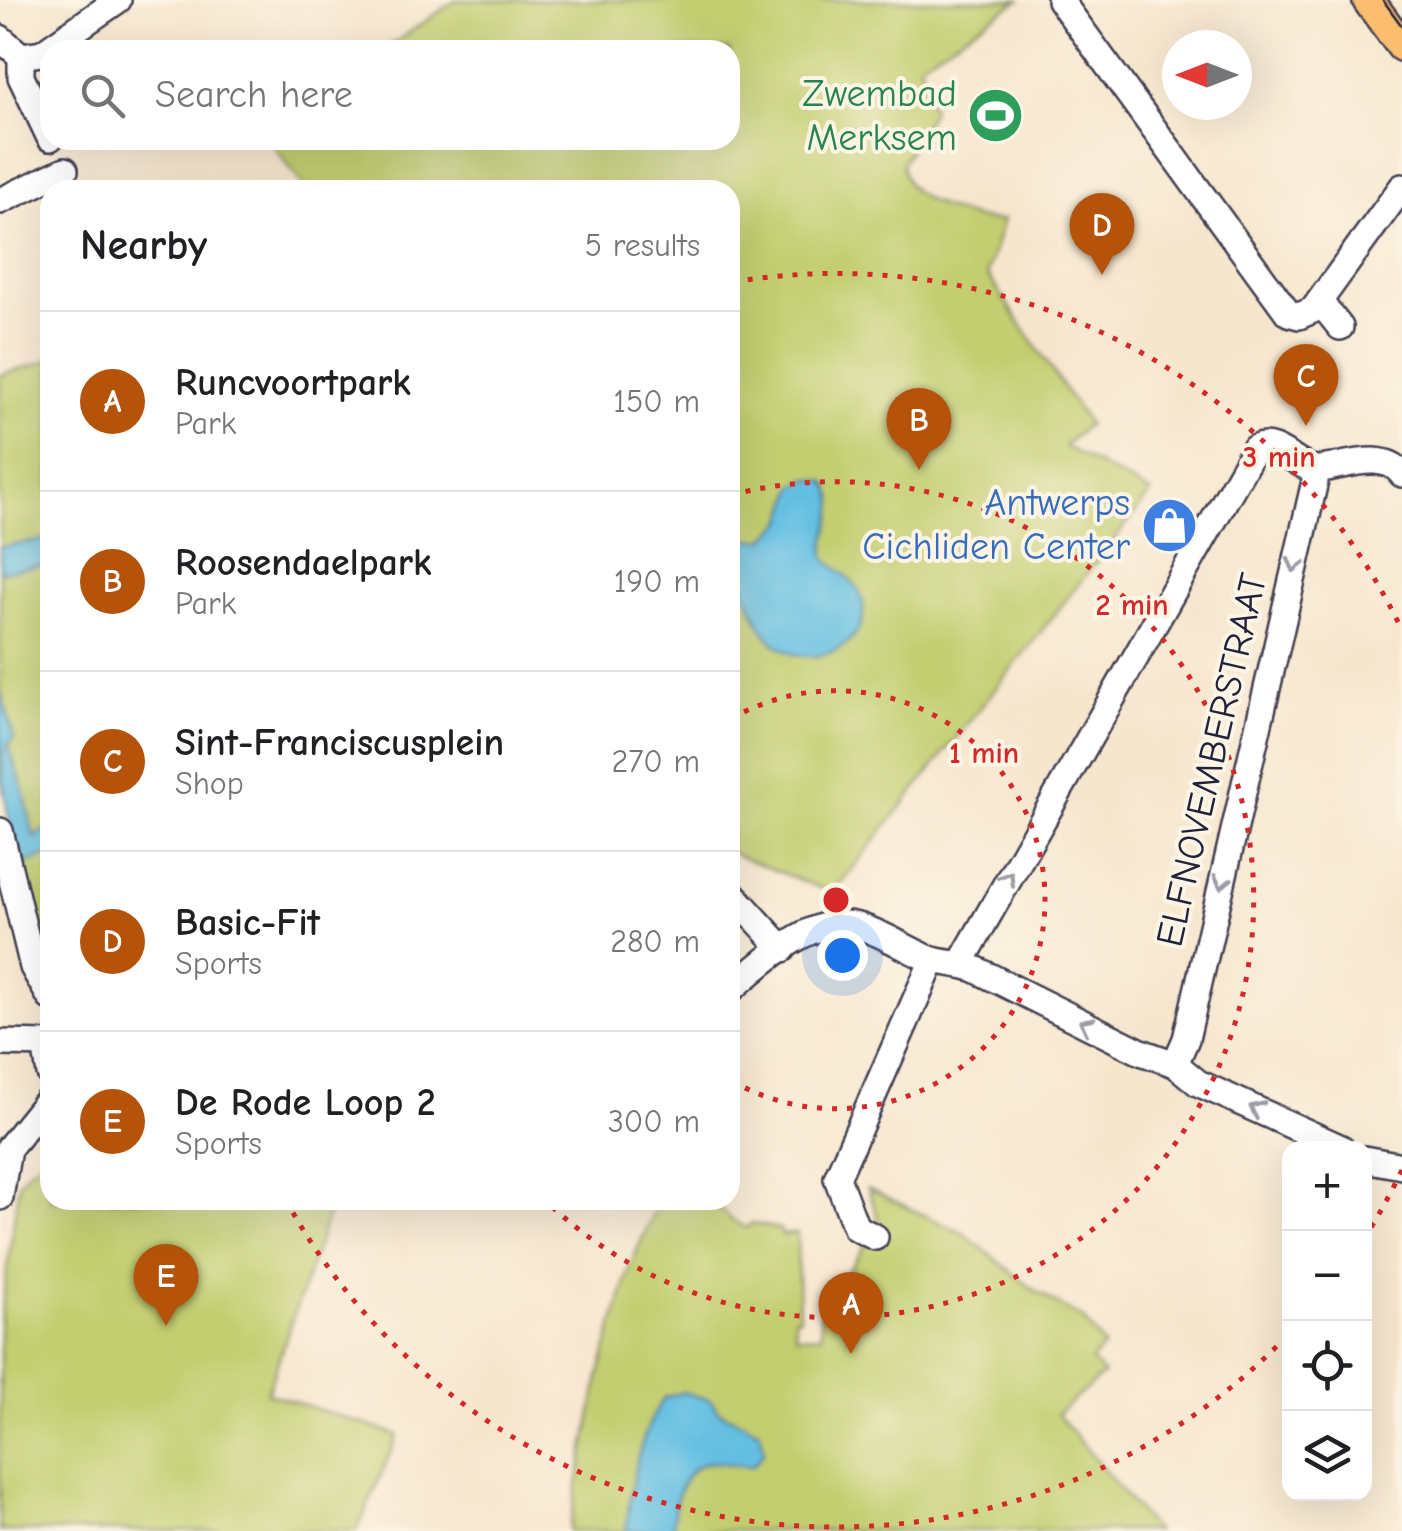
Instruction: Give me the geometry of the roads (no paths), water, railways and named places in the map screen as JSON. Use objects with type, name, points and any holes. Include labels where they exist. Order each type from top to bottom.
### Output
[{"type":"main road","points":[[1368,0],[1402,46]]},
{"type":"street","points":[[61,40],[118,0]]},
{"type":"street","points":[[1060,0],[1288,313],[1309,309],[1402,186]]},
{"type":"street","points":[[0,38],[21,56],[40,53]]},
{"type":"street","points":[[21,56],[21,77],[40,118]]},
{"type":"street","points":[[56,150],[71,180]]},
{"type":"street","points":[[0,201],[40,189]]},
{"type":"street","points":[[1309,309],[1340,328]]},
{"type":"street","points":[[961,963],[1250,454],[1269,445],[1314,470],[1390,463],[1402,474]]},
{"type":"street","name":"ELFNOVEMBERSTRAAT","points":[[1175,1064],[1186,1039],[1314,470]]},
{"type":"street","points":[[0,831],[33,967],[40,979]]},
{"type":"street","points":[[740,902],[783,949]]},
{"type":"street","points":[[740,982],[810,929],[839,923],[860,926],[934,960],[961,963],[1141,1052],[1175,1064],[1198,1083],[1326,1141]]},
{"type":"street","points":[[875,1237],[856,1228],[837,1178],[934,960]]},
{"type":"street","points":[[0,1043],[40,1044]]},
{"type":"street","points":[[0,1197],[4,1150],[40,1109]]},
{"type":"street","points":[[4,1150],[40,1129]]},
{"type":"street","points":[[1372,1163],[1400,1162]]},
{"type":"water","points":[[808,479],[825,481],[831,491],[833,509],[825,557],[855,584],[863,605],[856,633],[846,644],[817,656],[802,656],[775,644],[760,625],[740,583],[740,538],[764,540],[783,522],[795,486]]},
{"type":"water","points":[[40,541],[40,566],[0,572],[0,547]]},
{"type":"water","points":[[0,688],[14,738],[8,746],[24,790],[34,837],[40,833],[40,858],[26,864],[11,828],[1,755]]},
{"type":"water","points":[[682,1392],[711,1400],[718,1411],[760,1431],[764,1452],[752,1466],[710,1462],[691,1471],[680,1489],[674,1531],[626,1531],[633,1479],[648,1428],[664,1398]]},
{"type":"tram line","points":[[1383,0],[1402,26]]},
{"type":"place","name":"Zwembad Merksem","points":[[996,116]]},
{"type":"place","name":"Basic-Fit","points":[[1102,275]]},
{"type":"place","name":"Sint-Franciscusplein","points":[[1306,426]]},
{"type":"place","name":"Roosendaelpark","points":[[919,470]]},
{"type":"place","name":"Antwerps Cichliden Center","points":[[1169,525]]},
{"type":"place","name":"De Rode Loop 2","points":[[166,1326]]},
{"type":"place","name":"Runcvoortpark","points":[[851,1354]]}]
